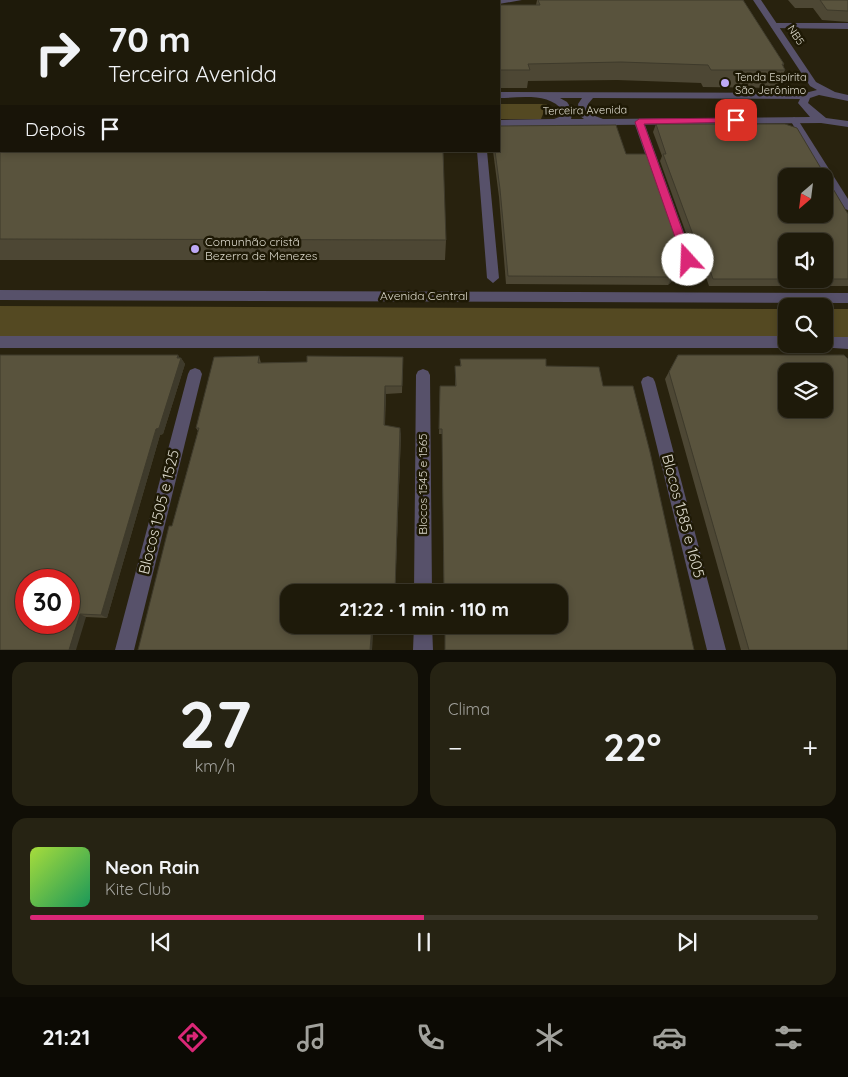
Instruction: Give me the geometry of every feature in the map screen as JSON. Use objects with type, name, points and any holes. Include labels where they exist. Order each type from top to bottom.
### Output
[{"type":"street","points":[[500,2],[518,0]]},
{"type":"street","name":"NB5","points":[[757,0],[775,26],[809,91],[803,103],[808,112],[821,120]]},
{"type":"street","points":[[775,26],[848,26]]},
{"type":"street","name":"Terceira Avenida","points":[[500,95],[809,91],[830,92],[848,98]]},
{"type":"street","points":[[590,94],[583,104],[585,116],[600,122]]},
{"type":"street","points":[[545,95],[563,104],[568,111],[567,118],[553,123]]},
{"type":"street","points":[[821,120],[848,124]]},
{"type":"street","name":"Terceira Avenida","points":[[500,123],[821,120]]},
{"type":"street","points":[[639,122],[694,277]]},
{"type":"street","points":[[833,123],[848,135]]},
{"type":"street","points":[[482,152],[492,278]]},
{"type":"street","name":"Avenida Central","points":[[0,295],[848,298]]},
{"type":"street","points":[[0,342],[778,342]]},
{"type":"street","points":[[833,343],[848,343]]},
{"type":"street","name":"Blocos 1505 e 1525","points":[[124,650],[195,374]]},
{"type":"street","name":"Blocos 1545 e 1565","points":[[423,375],[423,584]]},
{"type":"street","name":"Blocos 1585 e 1605","points":[[648,382],[717,650]]},
{"type":"street","points":[[423,634],[423,650]]},
{"type":"lane","points":[[794,120],[848,207]]},
{"type":"shaded area","points":[[500,104],[547,104],[541,119],[500,119]]},
{"type":"shaded area","points":[[0,306],[778,309],[778,338],[0,337]]},
{"type":"shaded area","points":[[833,309],[848,309],[848,338],[833,338]]},
{"type":"building","points":[[538,0],[743,0],[784,64],[782,64],[785,70],[711,70],[708,65],[621,62],[528,64],[530,70],[500,70],[500,5],[540,5]]},
{"type":"building","points":[[820,0],[848,0],[848,11],[827,10]]},
{"type":"building","points":[[656,124],[785,124],[797,128],[821,168],[778,168],[778,223],[833,223],[833,189],[848,214],[848,279],[833,279],[833,233],[778,233],[778,279],[713,279],[702,247],[699,251],[663,154],[666,154]]},
{"type":"building","points":[[616,125],[626,154],[649,154],[687,262],[672,277],[508,276],[495,152],[500,152],[500,126]]},
{"type":"building","points":[[0,152],[443,152],[446,240],[0,239]]},
{"type":"building","points":[[0,355],[178,355],[177,358],[181,358],[159,428],[156,429],[101,615],[80,614],[80,569],[15,569],[15,634],[74,634],[69,650],[0,650]]},
{"type":"building","points":[[678,355],[844,355],[848,359],[848,650],[749,650],[669,372]]},
{"type":"building","points":[[259,356],[258,363],[307,362],[307,356],[403,357],[402,386],[385,386],[384,425],[400,428],[395,584],[280,584],[280,634],[371,634],[370,650],[138,650],[169,526],[172,526],[199,428],[196,428],[214,357]]},
{"type":"building","points":[[460,359],[546,359],[546,366],[599,367],[603,386],[633,386],[650,452],[694,650],[445,650],[445,634],[568,634],[568,584],[444,584],[442,429],[439,429],[440,386],[456,386],[455,366],[461,366]]},
{"type":"place","name":"Tenda Espírita São Jerônimo","points":[[725,83]]},
{"type":"place","name":"Comunhão cristã Bezerra de Menezes","points":[[195,249]]},
{"type":"route","points":[[688,260],[639,122],[736,120]]}]
